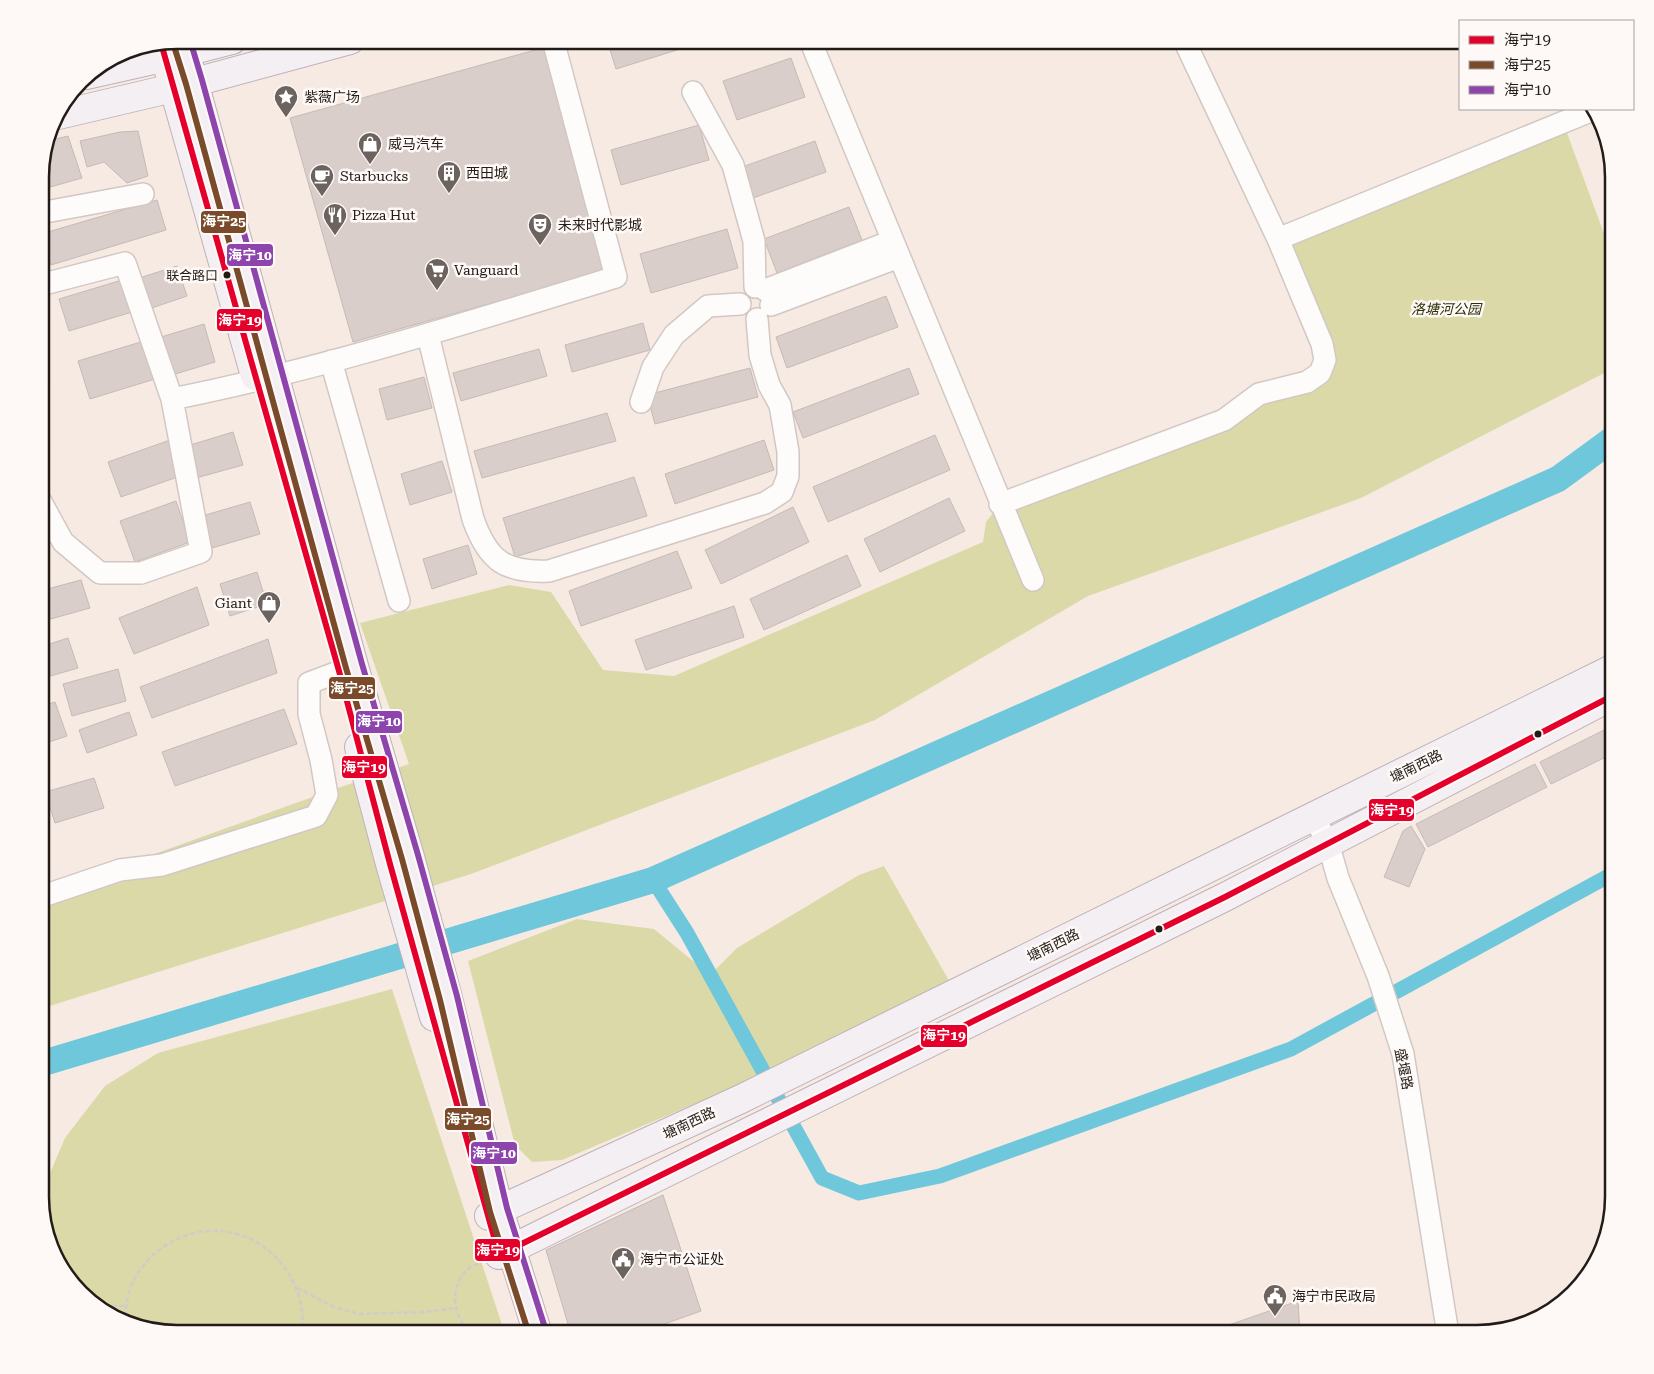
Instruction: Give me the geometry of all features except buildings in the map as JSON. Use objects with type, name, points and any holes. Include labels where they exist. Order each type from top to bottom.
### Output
[{"type":"main road","points":[[111,67],[168,49]]},
{"type":"main road","points":[[173,49],[439,1002],[494,1213],[497,1256],[518,1325]]},
{"type":"main road","points":[[66,113],[184,85],[317,49]]},
{"type":"main road","name":"塘南西路","points":[[494,1213],[741,1099],[1605,672]]},
{"type":"main road","name":"塘南西路","points":[[497,1256],[1209,905],[1605,700]]},
{"type":"main road","points":[[497,1256],[533,1325]]},
{"type":"street","points":[[172,400],[266,379],[428,335],[616,277],[555,49]]},
{"type":"street","points":[[814,49],[1032,580]]},
{"type":"street","points":[[1000,504],[1224,420],[1259,394],[1307,382],[1320,373],[1325,360],[1322,344],[1278,239],[1188,49]]},
{"type":"street","points":[[428,335],[479,536],[492,554],[506,566],[528,572],[549,571],[765,503],[782,492],[788,476],[788,452],[780,405],[769,385],[760,355],[762,300],[754,241],[733,165],[693,92]]},
{"type":"street","points":[[1278,239],[1588,112]]},
{"type":"street","points":[[49,211],[142,194]]},
{"type":"street","points":[[762,300],[896,249]]},
{"type":"street","points":[[49,279],[125,262],[172,400],[201,552],[140,573],[100,573],[63,542],[49,516]]},
{"type":"street","points":[[640,402],[653,367],[674,335],[708,306],[740,304],[742,294],[750,288],[762,300]]},
{"type":"street","points":[[331,361],[399,601]]},
{"type":"street","points":[[49,894],[120,870],[162,865],[316,816],[327,795],[309,714],[309,682],[346,669]]},
{"type":"street","name":"盛堰路","points":[[1314,816],[1328,843],[1338,878],[1378,976],[1403,1054],[1447,1325]]},
{"type":"path","points":[[126,1315],[126,1300],[137,1274],[154,1252],[178,1237],[208,1230],[239,1234],[267,1247],[288,1270],[296,1287],[300,1298],[302,1325]]},
{"type":"path","points":[[464,1325],[455,1308],[455,1296],[459,1281],[466,1270],[497,1256]]},
{"type":"path","points":[[296,1287],[334,1307],[359,1314],[425,1312],[455,1308]]},
{"type":"path","points":[[111,1307],[126,1306]]},
{"type":"green space","name":"洛塘河公园","points":[[1563,122],[1605,236],[1605,373],[1361,498],[1088,596],[875,720],[471,874],[49,1006],[49,892],[409,764],[360,623],[509,585],[551,592],[603,670],[674,676],[983,542],[986,522],[1000,504],[1320,373],[1278,239]]},
{"type":"green space","points":[[884,866],[956,993],[562,1160],[532,1162],[515,1145],[468,961],[577,919],[654,929],[710,975],[737,948],[859,875]]},
{"type":"green space","points":[[392,989],[502,1325],[168,1325],[151,1323],[128,1316],[92,1294],[70,1269],[58,1246],[51,1223],[49,1206],[50,1173],[65,1138],[105,1086],[158,1053]]},
{"type":"waterway","points":[[49,1061],[653,880],[1558,479],[1605,445]]},
{"type":"waterway","points":[[653,880],[687,933],[822,1178],[859,1193],[940,1176],[1291,1049],[1605,878]]},
{"type":"transit line","name":"海宁25","points":[[175,49],[346,668],[402,859],[440,1000],[490,1212],[526,1325]]},
{"type":"transit line","name":"海宁10","points":[[193,49],[362,664],[457,996],[507,1208],[544,1325]]},
{"type":"transit line","name":"海宁19","points":[[163,50],[339,671],[390,864],[499,1255],[1225,897],[1605,700]]},
{"type":"place","name":"紫薇广场","points":[[286,118]]},
{"type":"place","name":"威马汽车","points":[[370,165]]},
{"type":"place","name":"西田城","points":[[449,194]]},
{"type":"place","name":"Starbucks","points":[[322,197]]},
{"type":"place","name":"Pizza Hut","points":[[335,236]]},
{"type":"place","name":"未来时代影城","points":[[540,246]]},
{"type":"place","name":"联合路口","points":[[227,275]]},
{"type":"place","name":"Vanguard","points":[[437,291]]},
{"type":"place","name":"Giant","points":[[269,624]]},
{"type":"place","name":"海宁市公证处","points":[[623,1280]]},
{"type":"place","name":"海宁市民政局","points":[[1275,1317]]}]
